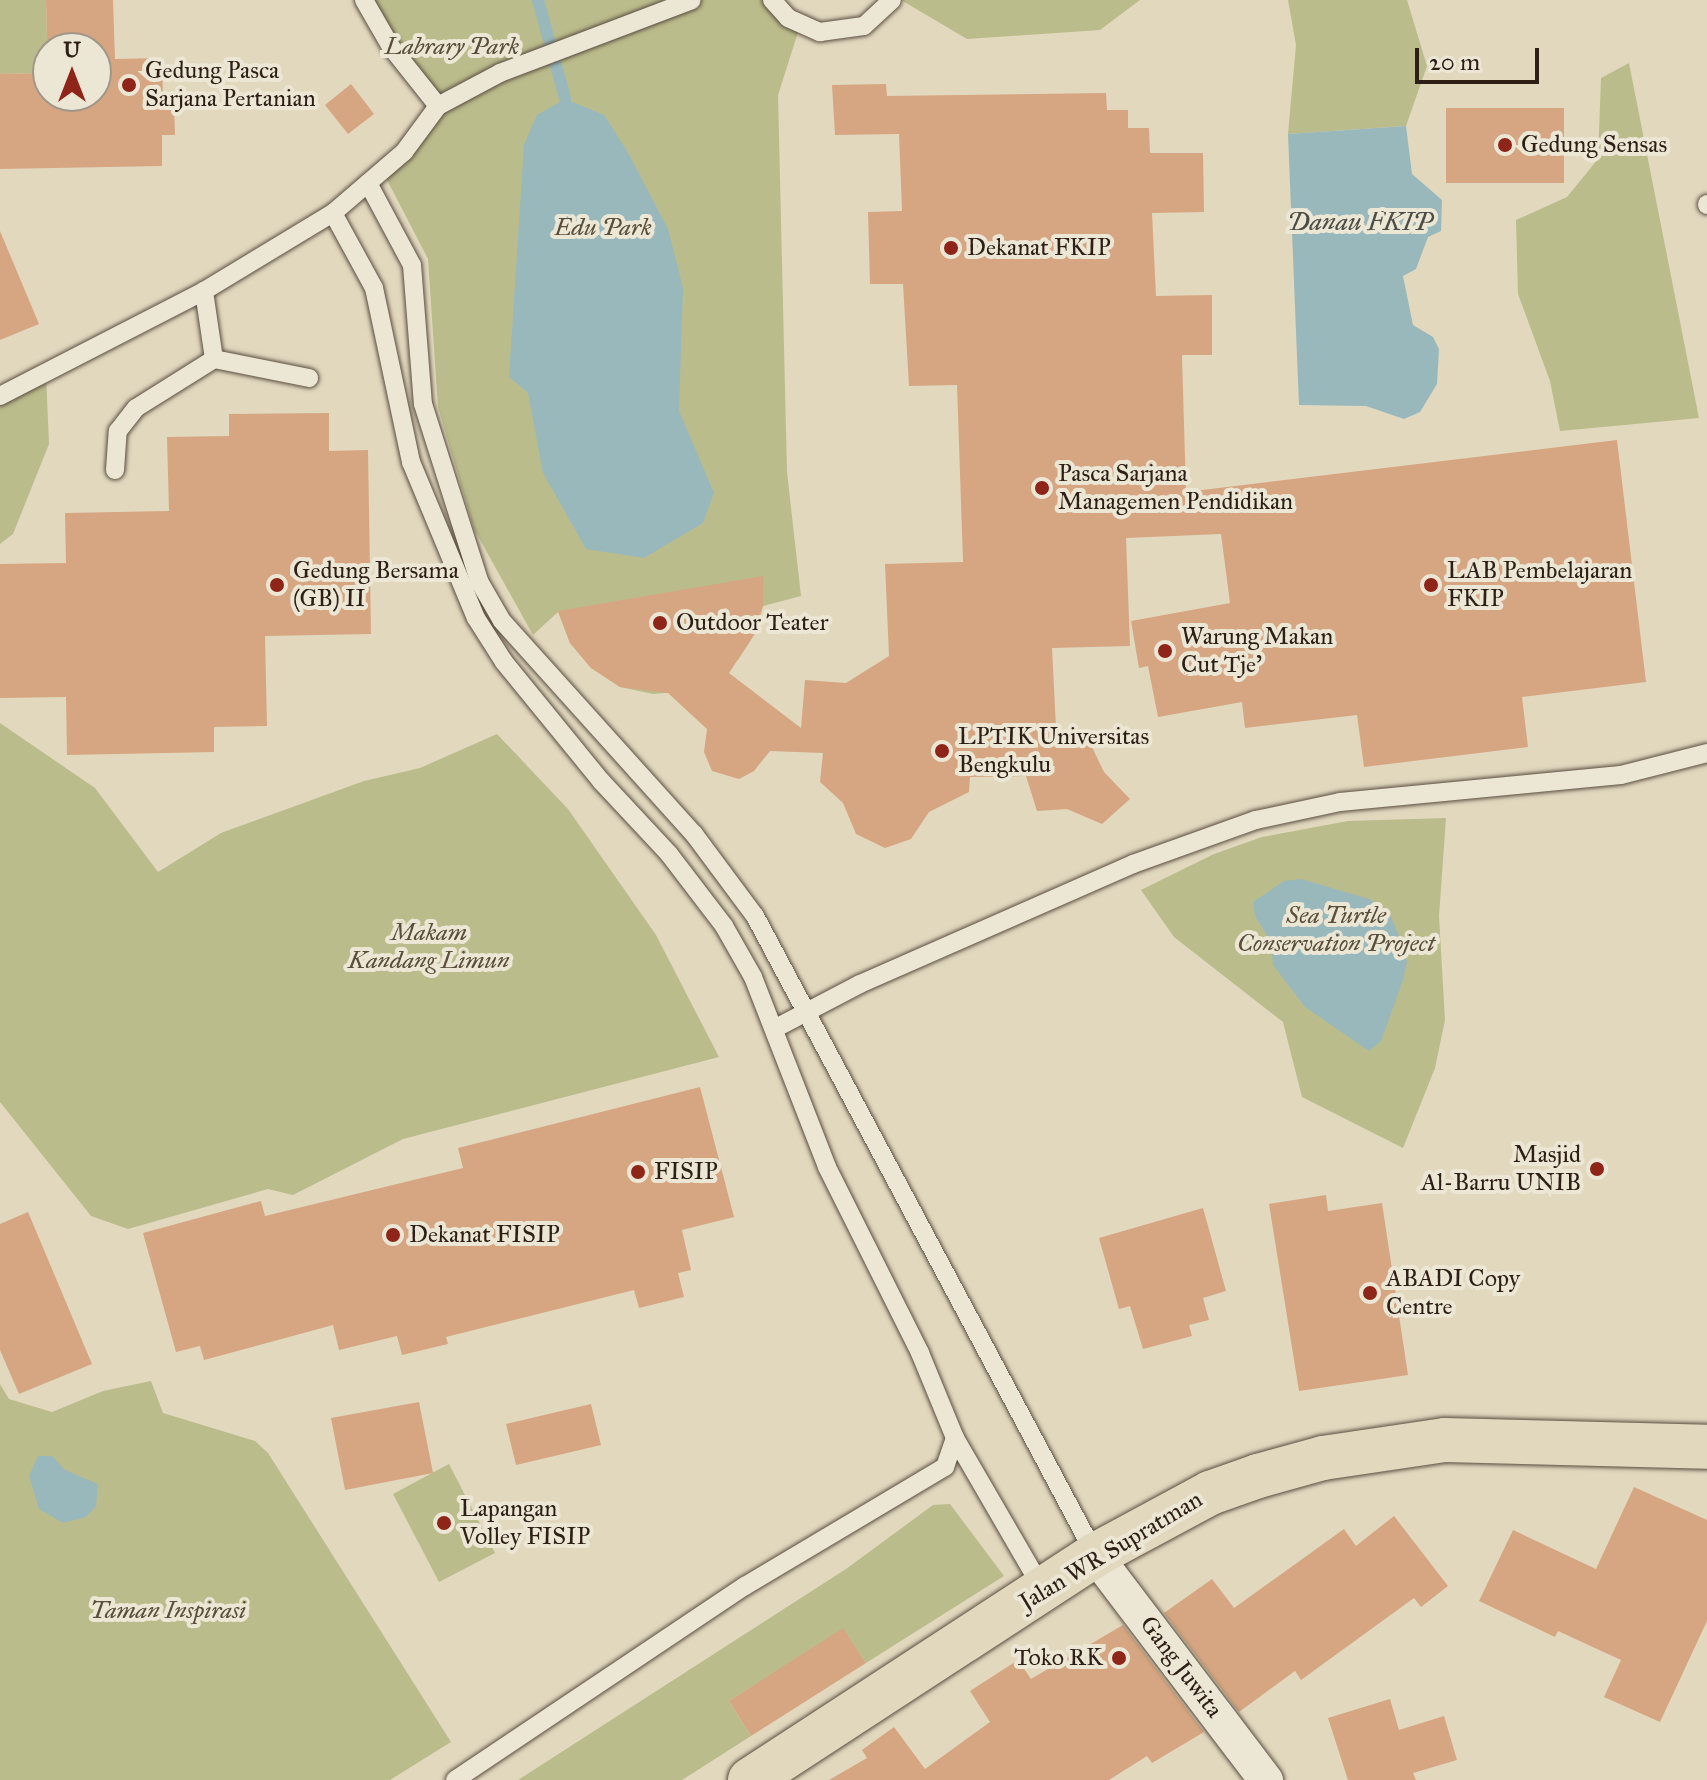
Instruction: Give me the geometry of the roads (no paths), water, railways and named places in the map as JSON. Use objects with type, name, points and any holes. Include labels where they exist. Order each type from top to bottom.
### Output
[{"type":"highway","name":"Jalan WR Supratman","points":[[750,1780],[1095,1555],[1210,1493],[1323,1458],[1445,1440],[1707,1447]]},
{"type":"street","name":"Gang Juwita","points":[[1095,1555],[1266,1780]]},
{"type":"lane","points":[[364,0],[391,47],[438,106]]},
{"type":"lane","points":[[0,396],[204,291],[333,213],[404,152],[438,106],[528,62],[692,0]]},
{"type":"lane","points":[[772,0],[800,26],[843,32],[864,26],[892,0]]},
{"type":"lane","points":[[368,183],[412,265],[423,404],[479,581],[502,621],[694,834],[755,916],[809,1011],[897,1190],[1095,1555]]},
{"type":"lane","points":[[333,213],[374,288],[411,462],[476,618],[513,674],[724,926],[753,977],[827,1167],[920,1353],[955,1438],[1043,1590]]},
{"type":"lane","points":[[204,291],[214,359]]},
{"type":"lane","points":[[115,470],[118,431],[136,408],[214,359],[309,378]]},
{"type":"lane","points":[[774,1029],[1133,864],[1256,820],[1340,802],[1621,775],[1707,753]]},
{"type":"lane","points":[[455,1780],[745,1586],[945,1467],[955,1438]]},
{"type":"water","points":[[565,99],[604,115],[627,151],[668,229],[683,288],[679,411],[714,493],[703,523],[644,558],[586,549],[543,473],[528,393],[509,377],[524,145],[537,115]]},
{"type":"water","name":"Danau FKIP","points":[[1406,126],[1412,174],[1442,200],[1441,231],[1428,237],[1416,269],[1403,276],[1413,325],[1433,337],[1439,349],[1437,384],[1420,412],[1404,419],[1366,406],[1299,405],[1288,134]]},
{"type":"water","points":[[1301,879],[1369,899],[1388,911],[1398,933],[1407,961],[1403,980],[1381,1041],[1369,1051],[1305,1007],[1273,965],[1271,942],[1255,916],[1253,902],[1284,881]]},
{"type":"water","points":[[38,1456],[52,1456],[65,1470],[98,1484],[96,1506],[86,1517],[63,1523],[39,1509],[29,1476]]},
{"type":"waterway","points":[[538,0],[565,98]]},
{"type":"place","name":"Gedung Pasca Sarjana Pertanian","points":[[129,85]]},
{"type":"place","name":"Gedung Sensas","points":[[1505,145]]},
{"type":"place","name":"Dekanat FKIP","points":[[951,248]]},
{"type":"place","name":"Pasca Sarjana Managemen Pendidikan","points":[[1042,488]]},
{"type":"place","name":"Gedung Bersama (GB) II","points":[[277,585]]},
{"type":"place","name":"LAB Pembelajaran FKIP","points":[[1431,585]]},
{"type":"place","name":"Outdoor Teater","points":[[660,623]]},
{"type":"place","name":"Warung Makan Cut Tje'","points":[[1165,651]]},
{"type":"place","name":"LPTIK Universitas Bengkulu","points":[[942,751]]},
{"type":"place","name":"Masjid Al-Barru UNIB","points":[[1597,1169]]},
{"type":"place","name":"FISIP","points":[[638,1172]]},
{"type":"place","name":"Dekanat FISIP","points":[[393,1235]]},
{"type":"place","name":"ABADI Copy Centre","points":[[1370,1293]]},
{"type":"place","name":"Lapangan Volley FISIP","points":[[444,1523]]},
{"type":"place","name":"Toko RK","points":[[1119,1658]]},
{"type":"park label","name":"Labrary Park","points":[[452,47]]},
{"type":"park label","name":"Edu Park","points":[[603,228]]},
{"type":"park label","name":"Sea Turtle Conservation Project","points":[[1336,930]]},
{"type":"park label","name":"Makam Kandang Limun","points":[[429,947]]},
{"type":"park label","name":"Taman Inspirasi","points":[[168,1611]]}]
